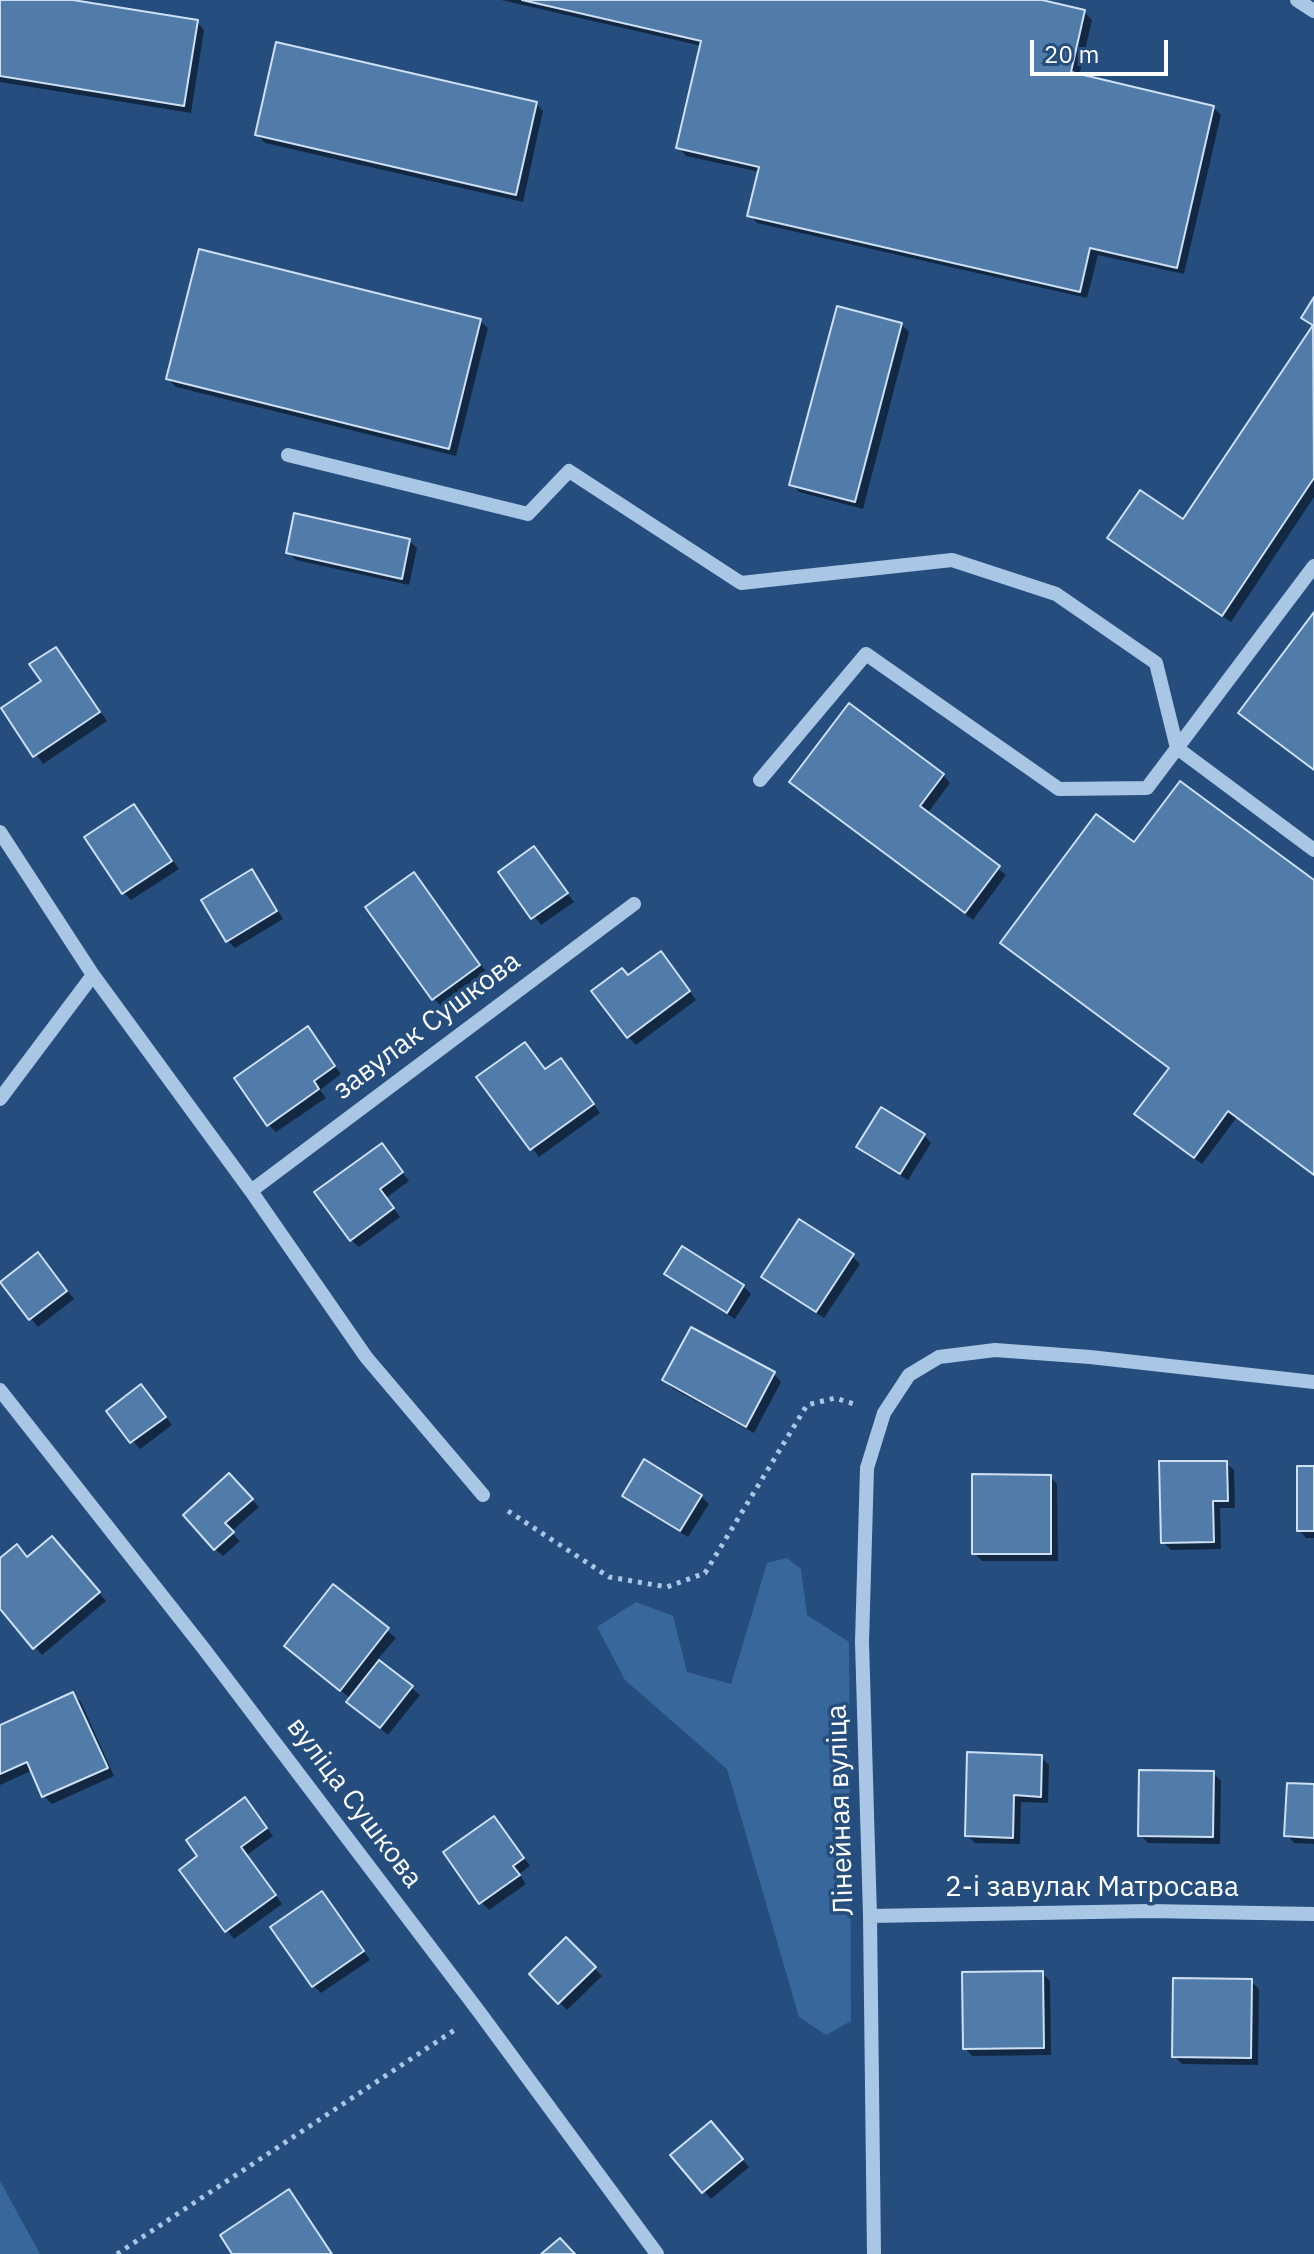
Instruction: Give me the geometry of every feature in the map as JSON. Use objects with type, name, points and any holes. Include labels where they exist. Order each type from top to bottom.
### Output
[{"type":"street","points":[[1297,0],[1314,11]]},
{"type":"street","points":[[288,455],[528,514],[569,471],[741,583],[952,560],[1056,594],[1156,663],[1177,748],[1314,850]]},
{"type":"street","points":[[760,780],[866,654],[1059,789],[1147,788],[1314,566]]},
{"type":"street","points":[[0,832],[93,975],[251,1191],[366,1357],[483,1495]]},
{"type":"street","name":"завулак Сушкова","points":[[251,1191],[634,904]]},
{"type":"street","points":[[0,1099],[93,975]]},
{"type":"street","name":"Лінейная вуліца","points":[[874,2254],[870,1916],[862,1642],[867,1468],[884,1413],[909,1375],[939,1357],[995,1350],[1090,1357],[1314,1382]]},
{"type":"street","name":"вуліца Сушкова","points":[[0,1390],[204,1649],[480,2013],[657,2254]]},
{"type":"street","name":"2-і завулак Матросава","points":[[870,1916],[1149,1911],[1314,1914]]},
{"type":"path","points":[[483,1495],[609,1577],[667,1587],[705,1573],[807,1405],[835,1398],[884,1413]]},
{"type":"path","points":[[117,2254],[480,2013]]},
{"type":"shaded area","points":[[787,1558],[801,1569],[807,1615],[849,1642],[851,2021],[826,2035],[799,2017],[727,1769],[625,1680],[597,1627],[636,1602],[673,1616],[687,1672],[731,1684],[767,1563]]},
{"type":"shaded area","points":[[0,2181],[40,2254],[0,2254]]},
{"type":"building","points":[[0,0],[73,0],[198,20],[184,106],[0,76]]},
{"type":"building","points":[[522,0],[1042,0],[1085,10],[1071,72],[1214,106],[1177,268],[1090,248],[1080,292],[747,216],[759,167],[676,148],[701,41]]},
{"type":"building","points":[[276,42],[537,102],[516,195],[255,135]]},
{"type":"building","points":[[199,249],[481,319],[449,449],[166,379]]},
{"type":"building","points":[[1314,297],[1314,326],[1301,318]]},
{"type":"building","points":[[837,306],[902,323],[855,502],[789,485]]},
{"type":"building","points":[[1313,325],[1314,478],[1222,616],[1107,538],[1140,490],[1183,519]]},
{"type":"building","points":[[294,513],[410,539],[402,579],[286,553]]},
{"type":"building","points":[[1314,612],[1314,770],[1238,713]]},
{"type":"building","points":[[56,647],[100,712],[33,757],[1,708],[41,681],[29,664]]},
{"type":"building","points":[[849,703],[944,774],[920,806],[1000,866],[965,913],[789,782]]},
{"type":"building","points":[[1180,781],[1314,880],[1314,1175],[1228,1111],[1194,1158],[1134,1114],[1169,1068],[1000,943],[1096,814],[1134,842]]},
{"type":"building","points":[[134,804],[172,861],[122,894],[84,837]]},
{"type":"building","points":[[534,846],[568,893],[531,919],[498,872]]},
{"type":"building","points":[[252,869],[277,911],[226,942],[201,900]]},
{"type":"building","points":[[414,872],[480,965],[432,1000],[365,907]]},
{"type":"building","points":[[661,951],[690,991],[627,1038],[591,991],[622,968],[628,975]]},
{"type":"building","points":[[308,1026],[335,1066],[314,1081],[319,1089],[267,1126],[234,1078]]},
{"type":"building","points":[[525,1042],[545,1069],[561,1058],[594,1104],[530,1150],[476,1077]]},
{"type":"building","points":[[881,1107],[925,1134],[900,1174],[856,1147]]},
{"type":"building","points":[[382,1143],[403,1172],[380,1189],[394,1208],[350,1241],[314,1192]]},
{"type":"building","points":[[799,1219],[854,1254],[816,1312],[761,1277]]},
{"type":"building","points":[[682,1246],[744,1285],[727,1313],[664,1274]]},
{"type":"building","points":[[38,1252],[67,1291],[29,1320],[0,1282]]},
{"type":"building","points":[[691,1327],[775,1372],[746,1427],[662,1380]]},
{"type":"building","points":[[141,1384],[166,1417],[130,1443],[106,1411]]},
{"type":"building","points":[[644,1459],[702,1495],[680,1531],[622,1496]]},
{"type":"building","points":[[1159,1461],[1227,1461],[1228,1501],[1213,1501],[1214,1542],[1161,1543]]},
{"type":"building","points":[[1297,1466],[1314,1466],[1314,1531],[1297,1531]]},
{"type":"building","points":[[229,1473],[253,1499],[225,1523],[234,1532],[214,1550],[183,1515]]},
{"type":"building","points":[[972,1474],[1051,1475],[1051,1554],[972,1554]]},
{"type":"building","points":[[52,1536],[100,1592],[33,1649],[0,1609],[0,1558],[17,1544],[27,1557]]},
{"type":"building","points":[[333,1584],[389,1628],[340,1691],[284,1646]]},
{"type":"building","points":[[379,1660],[413,1686],[380,1728],[346,1702]]},
{"type":"building","points":[[73,1692],[108,1768],[42,1797],[27,1762],[0,1774],[0,1725]]},
{"type":"building","points":[[967,1752],[1042,1755],[1041,1797],[1014,1795],[1013,1838],[965,1836]]},
{"type":"building","points":[[1139,1770],[1214,1771],[1213,1837],[1138,1836]]},
{"type":"building","points":[[1287,1783],[1314,1784],[1314,1838],[1284,1836]]},
{"type":"building","points":[[245,1797],[267,1828],[241,1847],[276,1895],[225,1932],[179,1870],[197,1856],[186,1840]]},
{"type":"building","points":[[494,1816],[524,1858],[513,1866],[520,1875],[479,1904],[443,1852]]},
{"type":"building","points":[[322,1891],[364,1951],[312,1987],[270,1927]]},
{"type":"building","points":[[566,1937],[596,1967],[558,2004],[529,1974]]},
{"type":"building","points":[[1043,1971],[1044,2048],[963,2049],[962,1972]]},
{"type":"building","points":[[1173,1978],[1252,1979],[1251,2058],[1172,2057]]},
{"type":"building","points":[[711,2121],[743,2159],[702,2193],[670,2155]]},
{"type":"building","points":[[289,2189],[332,2254],[232,2254],[220,2235]]},
{"type":"building","points":[[560,2238],[575,2254],[541,2254]]}]
